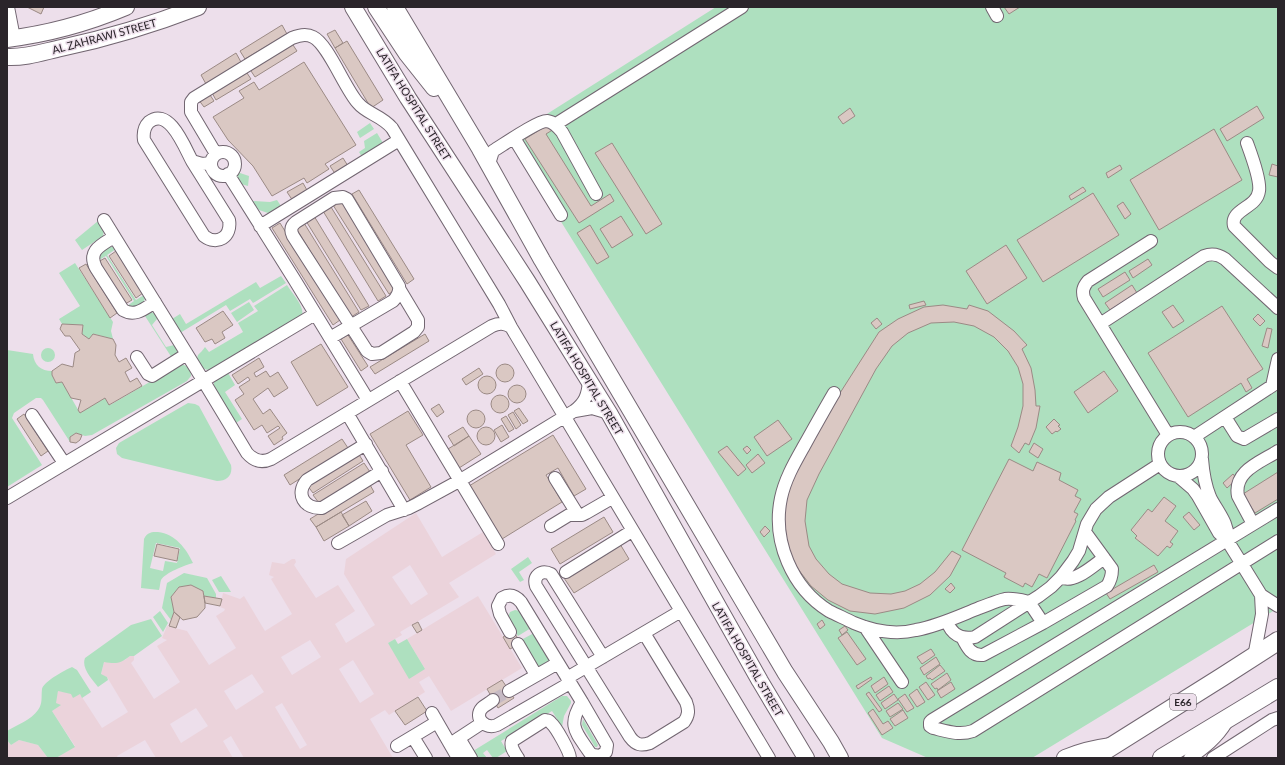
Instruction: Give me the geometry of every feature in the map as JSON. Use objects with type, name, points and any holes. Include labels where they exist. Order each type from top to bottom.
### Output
[{"type":"highway","name":"E66","points":[[1092,758],[1278,641]]},
{"type":"highway","points":[[1162,758],[1278,688]]},
{"type":"main road","name":"AL ZAHRAWI STREET","points":[[11,39],[57,31],[126,7]]},
{"type":"main road","points":[[165,20],[180,7]]},
{"type":"main road","name":"AL ZAHRAWI STREET","points":[[7,57],[33,55],[79,44],[165,20],[198,7]]},
{"type":"main road","points":[[344,7],[361,29],[372,38]]},
{"type":"main road","name":"LATIFA HOSPITAL STREET","points":[[353,7],[408,98],[510,254],[609,413],[760,681],[806,758]]},
{"type":"main road","points":[[376,7],[411,59],[442,97],[461,117]]},
{"type":"main road","name":"LATIFA HOSPITAL STREET","points":[[394,7],[461,117],[487,154],[515,212],[546,267],[784,672],[840,758]]},
{"type":"main road","points":[[760,681],[767,687],[775,687],[782,682],[784,672]]},
{"type":"main road","points":[[1065,758],[1094,748],[1112,746]]},
{"type":"street","points":[[8,7],[11,39]]},
{"type":"street","points":[[556,124],[742,7]]},
{"type":"street","points":[[368,400],[260,226],[218,166],[191,112],[191,102],[194,98],[299,35],[314,37],[318,40],[324,47],[358,103],[366,110],[385,120],[392,128],[499,304],[510,327],[569,414],[612,498],[769,758]]},
{"type":"street","points":[[163,119],[167,121],[173,128],[192,161],[230,220],[227,235],[218,240],[208,239],[204,236],[144,140],[144,130],[146,126],[153,120],[163,119]]},
{"type":"street","points":[[487,154],[542,122],[546,121],[556,124],[562,132],[596,194]]},
{"type":"street","points":[[514,138],[561,215]]},
{"type":"street","points":[[260,226],[399,140]]},
{"type":"street","points":[[1247,143],[1258,182],[1259,191],[1258,196],[1253,203],[1236,214],[1234,218],[1234,226],[1278,268]]},
{"type":"street","points":[[192,161],[199,164],[218,166]]},
{"type":"street","points":[[212,194],[212,185],[218,166]]},
{"type":"street","points":[[343,197],[347,199],[398,281],[400,290],[418,320],[418,326],[414,332],[381,353],[375,355],[367,351],[293,236],[292,227],[296,222],[334,198],[343,197]]},
{"type":"street","points":[[104,220],[204,380],[247,453],[256,461],[262,462],[271,459],[492,326],[502,323],[510,327]]},
{"type":"street","points":[[114,237],[97,248],[94,252],[93,263],[119,305],[128,313],[134,313],[155,302]]},
{"type":"street","points":[[1151,241],[1088,281],[1084,285],[1082,294],[1168,435]]},
{"type":"street","points":[[1100,324],[1209,254],[1215,254],[1226,258],[1278,308]]},
{"type":"street","points":[[330,338],[393,300],[398,296],[400,290]]},
{"type":"street","points":[[7,498],[315,314]]},
{"type":"street","points":[[137,357],[148,374],[152,376],[187,354]]},
{"type":"street","points":[[1194,437],[1275,384],[1278,359]]},
{"type":"street","points":[[400,381],[498,544]]},
{"type":"street","points":[[338,544],[387,515],[417,504],[459,481],[569,414],[584,401],[589,381]]},
{"type":"street","points":[[834,393],[786,482],[781,498],[779,531],[782,547],[795,576],[805,590],[816,601],[829,610],[865,627],[896,632],[916,630],[947,621],[1005,600],[1029,602],[1043,623]]},
{"type":"street","points":[[569,414],[592,408],[609,413]]},
{"type":"street","points":[[347,413],[404,510]]},
{"type":"street","points":[[32,415],[64,463]]},
{"type":"street","points":[[1225,417],[1237,436],[1244,439],[1278,419]]},
{"type":"street","points":[[1227,540],[1227,529],[1210,498],[1207,488],[1201,448],[1194,437],[1188,434],[1181,432],[1168,435],[1161,442],[1158,450],[1158,460],[1160,464],[1168,474],[1179,477],[1193,488],[1219,533],[1227,540],[1261,595],[1278,606]]},
{"type":"street","points":[[366,444],[307,480],[302,489],[303,500],[312,507],[322,508],[382,471]]},
{"type":"street","points":[[1253,524],[1238,496],[1238,481],[1244,472],[1278,451]]},
{"type":"street","points":[[1179,477],[1191,474],[1196,470],[1202,459]]},
{"type":"street","points":[[947,621],[952,632],[962,637],[975,637],[1051,587],[1073,561],[1079,551],[1091,516],[1102,503],[1160,464]]},
{"type":"street","points":[[555,478],[578,515]]},
{"type":"street","points":[[551,526],[569,515],[586,513],[612,498]]},
{"type":"street","points":[[1278,509],[932,720],[930,722],[930,726],[958,734],[973,731],[1278,541]]},
{"type":"street","points":[[566,572],[632,531]]},
{"type":"street","points":[[962,637],[972,653],[979,656],[983,655],[1043,623],[1107,586],[1112,575],[1112,570],[1085,532]]},
{"type":"street","points":[[1061,577],[1067,580],[1076,578],[1104,558]]},
{"type":"street","points":[[603,657],[551,574],[542,572],[538,574],[535,578],[536,586],[634,742],[639,745],[650,743],[684,722],[687,718],[688,712],[686,702],[644,633]]},
{"type":"street","points":[[1254,657],[1262,614],[1261,595]]},
{"type":"street","points":[[510,632],[500,614],[498,606],[502,598],[514,596],[521,602],[582,702]]},
{"type":"street","points":[[493,700],[481,709],[479,716],[482,723],[488,727],[494,727],[569,680],[586,667],[681,611]]},
{"type":"street","points":[[865,627],[902,682]]},
{"type":"street","points":[[518,644],[536,675]]},
{"type":"street","points":[[509,691],[558,663]]},
{"type":"street","points":[[1190,758],[1218,735],[1229,717]]},
{"type":"street","points":[[397,746],[413,737],[434,718],[471,758]]},
{"type":"street","points":[[1213,758],[1272,720],[1278,718]]},
{"type":"street","points":[[512,756],[511,744],[515,738],[542,722],[548,721],[553,725],[569,752],[570,758]]},
{"type":"street","points":[[454,741],[482,723]]},
{"type":"street","points":[[413,737],[426,758]]},
{"type":"street","points":[[454,741],[458,758]]},
{"type":"shaded area","points":[[416,513],[442,557],[483,532],[496,554],[449,583],[459,597],[400,632],[402,635],[388,643],[425,669],[407,639],[478,596],[522,668],[451,711],[429,676],[419,682],[425,692],[389,715],[385,710],[370,719],[393,758],[244,758],[231,736],[223,741],[233,758],[156,758],[145,740],[117,756],[118,758],[56,758],[75,746],[52,711],[60,705],[55,703],[58,691],[80,694],[102,728],[128,712],[107,677],[101,675],[104,662],[125,660],[130,656],[134,656],[134,660],[131,663],[154,699],[180,682],[157,646],[167,640],[162,638],[167,626],[187,631],[209,665],[236,648],[216,616],[225,609],[220,607],[223,593],[240,599],[244,596],[265,631],[292,614],[271,579],[274,577],[269,575],[272,562],[284,564],[292,559],[295,559],[296,562],[294,565],[316,598],[338,585],[355,611],[335,624],[346,643],[375,625],[344,574],[346,559]],"holes":[[[410,565],[428,594],[411,605],[392,577]],[[310,640],[321,657],[292,675],[281,657]],[[353,660],[374,694],[360,703],[339,669]],[[252,674],[264,692],[236,710],[224,691]],[[282,703],[307,745],[300,749],[275,707]],[[196,708],[208,726],[181,743],[170,724]]]},
{"type":"shaded area","points":[[7,740],[11,745],[19,740],[38,745],[48,758],[7,758]]},
{"type":"green space","points":[[716,7],[1278,7],[1278,608],[1032,758],[928,758],[882,738],[509,138]]},
{"type":"green space","points":[[370,123],[374,129],[360,138],[357,132]]},
{"type":"green space","points":[[377,133],[383,143],[362,157],[359,152],[365,148],[364,141]]},
{"type":"green space","points":[[237,172],[249,176],[248,186],[241,184],[237,176]]},
{"type":"green space","points":[[277,200],[281,206],[268,213],[259,210],[252,201],[270,202]]},
{"type":"green space","points":[[98,221],[104,230],[103,236],[82,250],[75,240]]},
{"type":"green space","points":[[109,247],[114,247],[116,249],[107,255],[136,300],[144,295],[145,297],[144,302],[134,308],[127,306],[134,301],[106,256],[99,260],[99,253]]},
{"type":"green space","points":[[75,263],[113,322],[111,331],[113,339],[94,334],[89,339],[82,334],[83,325],[62,324],[59,319],[80,306],[59,273]]},
{"type":"green space","points":[[281,276],[286,283],[253,303],[250,299],[230,311],[226,305],[180,333],[172,319],[180,314],[186,324],[256,282],[260,288]]},
{"type":"green space","points":[[287,285],[302,308],[302,315],[209,370],[204,369],[200,365],[197,358],[205,347],[209,352],[243,332],[238,323],[258,311],[254,306]]},
{"type":"green space","points":[[249,302],[254,310],[237,322],[231,313]]},
{"type":"green space","points":[[151,312],[156,314],[157,319],[152,325],[166,347],[174,345],[177,349],[177,355],[172,358],[145,316]]},
{"type":"green space","points":[[48,348],[53,350],[55,355],[53,360],[48,362],[43,360],[41,355],[43,350]]},
{"type":"green space","points":[[7,350],[33,354],[35,361],[41,369],[52,371],[52,375],[56,383],[62,382],[80,413],[105,398],[110,405],[179,365],[184,365],[188,368],[191,376],[187,381],[92,435],[85,436],[76,433],[70,437],[70,442],[43,400],[41,398],[36,398],[14,413],[12,418],[42,465],[7,487]]},
{"type":"green space","points":[[227,371],[235,385],[225,392],[242,419],[236,423],[214,387],[214,381]]},
{"type":"green space","points":[[188,403],[199,406],[231,465],[231,472],[226,479],[217,481],[122,458],[117,454],[116,448],[119,443]]},
{"type":"green space","points":[[152,532],[164,533],[175,539],[187,552],[193,563],[163,577],[159,590],[141,588],[144,539]],"holes":[[[156,543],[180,548],[177,563],[165,561],[163,571],[150,568]]]},
{"type":"green space","points":[[528,557],[532,563],[519,572],[524,580],[520,582],[511,569]]},
{"type":"green space","points":[[184,573],[207,578],[216,594],[216,598],[204,596],[203,591],[191,585],[179,587],[171,597],[174,612],[171,620],[162,608],[167,583]]},
{"type":"green space","points":[[221,576],[231,592],[219,592],[212,580]]},
{"type":"green space","points":[[515,610],[520,611],[531,628],[518,636],[509,622],[508,617],[510,612]]},
{"type":"green space","points":[[160,611],[168,623],[163,632],[153,617]]},
{"type":"green space","points":[[151,619],[162,636],[134,656],[130,656],[123,661],[118,663],[104,662],[101,674],[107,677],[108,680],[98,687],[84,666],[85,658],[131,625]]},
{"type":"green space","points":[[534,633],[551,661],[538,669],[521,640]]},
{"type":"green space","points":[[395,639],[398,644],[407,639],[425,669],[409,679],[388,643]]},
{"type":"green space","points":[[72,667],[77,670],[91,692],[82,698],[80,694],[73,698],[71,694],[58,691],[56,703],[61,705],[52,711],[75,747],[56,758],[48,758],[38,745],[19,740],[11,745],[7,740],[7,731],[35,714],[41,705],[43,686],[55,676]]},
{"type":"green space","points":[[562,696],[567,696],[571,703],[564,716],[562,727],[552,711],[501,741],[507,751],[496,758],[493,758],[487,750],[483,753],[487,758],[478,758],[473,751]]},
{"type":"green space","points":[[583,719],[598,745],[597,747],[595,747],[582,725]]},
{"type":"building","points":[[27,7],[44,7],[41,14]]},
{"type":"building","points":[[1004,7],[1020,7],[1009,14]]},
{"type":"building","points":[[282,25],[287,34],[245,59],[240,51]]},
{"type":"building","points":[[335,30],[343,43],[335,48],[327,34]]},
{"type":"building","points":[[347,41],[383,100],[371,108],[335,48]]},
{"type":"building","points":[[291,42],[297,51],[255,77],[249,68]]},
{"type":"building","points":[[236,53],[241,62],[206,84],[201,75]]},
{"type":"building","points":[[304,62],[356,145],[325,164],[329,169],[307,183],[304,178],[272,196],[253,166],[228,140],[213,117],[244,98],[239,91],[254,82],[259,90]]},
{"type":"building","points":[[245,70],[251,79],[216,100],[211,91]]},
{"type":"building","points":[[208,92],[214,101],[204,107],[198,99]]},
{"type":"building","points":[[1257,106],[1264,118],[1227,141],[1220,129]]},
{"type":"building","points":[[850,108],[855,116],[843,124],[838,117]]},
{"type":"building","points":[[551,123],[554,129],[546,134],[591,206],[610,194],[614,201],[579,223],[525,139]]},
{"type":"building","points":[[1214,129],[1242,180],[1159,230],[1130,180]]},
{"type":"building","points":[[612,143],[662,224],[646,234],[595,153]]},
{"type":"building","points":[[343,158],[348,166],[336,175],[330,166]]},
{"type":"building","points":[[1272,164],[1278,166],[1278,177],[1269,175]]},
{"type":"building","points":[[1120,165],[1122,169],[1108,178],[1106,173]]},
{"type":"building","points":[[303,183],[308,192],[293,201],[287,192]]},
{"type":"building","points":[[1083,187],[1086,191],[1071,200],[1069,196]]},
{"type":"building","points":[[359,190],[414,279],[407,284],[352,194]]},
{"type":"building","points":[[1093,193],[1119,235],[1043,282],[1017,240]]},
{"type":"building","points":[[341,200],[396,289],[389,294],[333,205]]},
{"type":"building","points":[[1123,202],[1131,214],[1125,219],[1117,206]]},
{"type":"building","points":[[331,207],[386,296],[378,301],[323,211]]},
{"type":"building","points":[[314,216],[369,306],[361,310],[306,221]]},
{"type":"building","points":[[621,216],[633,235],[612,248],[600,229]]},
{"type":"building","points":[[280,223],[340,320],[333,325],[272,228]]},
{"type":"building","points":[[304,223],[359,312],[351,317],[296,228]]},
{"type":"building","points":[[590,225],[609,257],[597,264],[577,233]]},
{"type":"building","points":[[1006,245],[1027,278],[987,304],[966,271]]},
{"type":"building","points":[[116,251],[143,293],[136,298],[109,256]]},
{"type":"building","points":[[105,258],[132,300],[125,304],[98,262]]},
{"type":"building","points":[[1148,259],[1152,265],[1133,278],[1129,271]]},
{"type":"building","points":[[86,264],[117,313],[110,318],[79,268]]},
{"type":"building","points":[[1125,272],[1130,280],[1103,297],[1098,289]]},
{"type":"building","points":[[1132,285],[1137,293],[1110,310],[1105,303]]},
{"type":"building","points":[[924,301],[926,305],[910,309],[909,305]]},
{"type":"building","points":[[943,305],[967,309],[969,305],[988,311],[1014,331],[1027,345],[1022,349],[1031,368],[1036,406],[1040,406],[1036,428],[1029,445],[1025,443],[1019,453],[1011,446],[1018,427],[1023,406],[1023,384],[1018,367],[1008,351],[994,337],[974,326],[954,322],[931,323],[908,333],[892,346],[876,369],[819,474],[807,500],[805,521],[809,546],[816,559],[829,574],[842,584],[870,593],[891,594],[905,591],[920,584],[935,572],[952,551],[961,556],[950,576],[930,595],[904,608],[875,614],[850,611],[828,600],[811,586],[795,565],[787,543],[783,521],[792,477],[840,393],[879,332],[898,319],[924,307]]},
{"type":"building","points":[[1173,305],[1184,321],[1173,328],[1162,312]]},
{"type":"building","points":[[1222,306],[1263,369],[1247,379],[1252,388],[1246,392],[1241,383],[1188,417],[1148,353]]},
{"type":"building","points":[[223,311],[233,325],[222,332],[225,338],[215,344],[212,339],[205,342],[196,328]]},
{"type":"building","points":[[1258,314],[1265,321],[1260,326],[1253,319]]},
{"type":"building","points":[[877,318],[882,324],[876,329],[871,323]]},
{"type":"building","points":[[62,324],[83,325],[82,334],[89,339],[93,334],[113,339],[116,345],[115,355],[119,362],[126,358],[132,368],[125,372],[130,382],[137,378],[142,386],[109,405],[105,398],[80,413],[78,410],[81,400],[71,398],[62,382],[56,383],[52,375],[52,371],[62,364],[73,367],[75,353],[80,350],[70,336],[65,336],[60,329]]},
{"type":"building","points":[[1267,328],[1272,329],[1268,348],[1262,346]]},
{"type":"building","points":[[425,334],[429,341],[375,374],[370,367]]},
{"type":"building","points":[[348,335],[368,366],[361,371],[341,339]]},
{"type":"building","points":[[321,344],[348,387],[317,406],[291,362]]},
{"type":"building","points":[[259,358],[264,367],[254,373],[256,377],[266,371],[270,377],[278,372],[288,388],[274,397],[268,388],[253,399],[263,414],[270,409],[287,433],[282,437],[283,439],[274,445],[268,436],[280,428],[278,426],[267,433],[262,425],[254,430],[235,400],[244,394],[239,387],[250,380],[248,377],[238,384],[232,375]]},
{"type":"building","points":[[505,364],[511,367],[514,373],[511,379],[505,382],[499,379],[496,373],[499,367]]},
{"type":"building","points":[[479,368],[483,374],[466,385],[462,379]]},
{"type":"building","points":[[1104,371],[1118,391],[1088,413],[1074,392]]},
{"type":"building","points":[[487,376],[493,379],[496,385],[493,391],[487,394],[481,391],[478,385],[481,379]]},
{"type":"building","points":[[517,385],[523,388],[526,394],[523,400],[517,403],[511,400],[508,394],[511,388]]},
{"type":"building","points":[[500,395],[506,398],[509,404],[506,410],[500,413],[494,410],[491,404],[494,398]]},
{"type":"building","points":[[439,404],[444,412],[437,417],[431,409]]},
{"type":"building","points":[[519,408],[528,421],[523,424],[514,411]]},
{"type":"building","points":[[476,410],[482,413],[485,419],[482,425],[476,428],[470,425],[467,419],[470,413]]},
{"type":"building","points":[[408,411],[423,435],[406,445],[431,487],[410,500],[370,434]]},
{"type":"building","points":[[513,412],[521,425],[516,429],[508,415]]},
{"type":"building","points":[[24,414],[48,451],[41,456],[17,419]]},
{"type":"building","points":[[506,416],[514,429],[509,432],[501,419]]},
{"type":"building","points":[[1054,419],[1060,425],[1058,426],[1061,429],[1052,434],[1046,427]]},
{"type":"building","points":[[778,420],[792,439],[767,456],[754,437]]},
{"type":"building","points":[[502,425],[509,437],[501,442],[494,430]]},
{"type":"building","points":[[463,427],[469,436],[454,446],[448,436]]},
{"type":"building","points":[[486,427],[492,430],[495,436],[492,442],[486,445],[480,442],[477,436],[480,430]]},
{"type":"building","points":[[76,433],[82,435],[80,440],[76,443],[70,442],[70,437]]},
{"type":"building","points":[[553,435],[586,489],[574,496],[558,468],[546,475],[562,502],[502,539],[469,486]]},
{"type":"building","points":[[469,436],[481,454],[459,468],[448,449]]},
{"type":"building","points":[[342,439],[348,448],[290,485],[284,475]]},
{"type":"building","points":[[1034,443],[1043,449],[1038,458],[1029,452]]},
{"type":"building","points":[[727,446],[746,469],[738,476],[718,452]]},
{"type":"building","points":[[747,446],[751,450],[747,454],[743,449]]},
{"type":"building","points":[[358,453],[363,461],[313,493],[307,485]]},
{"type":"building","points":[[758,454],[765,463],[752,473],[746,465]]},
{"type":"building","points":[[1009,459],[1033,471],[1037,462],[1061,473],[1059,480],[1078,490],[1075,496],[1081,499],[1074,512],[1078,514],[1075,520],[1076,521],[1047,578],[1039,574],[1032,587],[1025,583],[1023,587],[1004,577],[1006,573],[962,550]]},
{"type":"building","points":[[364,463],[370,472],[319,503],[313,495]]},
{"type":"building","points":[[1278,472],[1278,499],[1255,513],[1243,494]]},
{"type":"building","points":[[1233,474],[1237,479],[1227,488],[1223,483]]},
{"type":"building","points":[[369,483],[374,492],[316,527],[310,519]]},
{"type":"building","points":[[1164,497],[1176,506],[1165,521],[1178,531],[1170,542],[1173,544],[1170,548],[1167,546],[1158,556],[1135,538],[1137,536],[1131,530],[1148,509],[1152,512]]},
{"type":"building","points":[[366,501],[372,511],[349,526],[342,515]]},
{"type":"building","points":[[341,512],[349,526],[324,541],[316,527]]},
{"type":"building","points":[[1189,512],[1200,525],[1194,530],[1183,517]]},
{"type":"building","points":[[604,517],[613,532],[560,564],[551,549]]},
{"type":"building","points":[[765,526],[770,531],[764,537],[760,532]]},
{"type":"building","points":[[157,544],[179,549],[177,561],[154,556]]},
{"type":"building","points":[[620,544],[629,559],[574,593],[564,578]]},
{"type":"building","points":[[1154,565],[1158,572],[1110,599],[1106,593]]},
{"type":"building","points":[[951,583],[955,588],[950,593],[945,589]]},
{"type":"building","points":[[191,585],[203,591],[205,608],[197,617],[183,620],[174,612],[171,597],[179,587]]},
{"type":"building","points":[[204,596],[222,599],[220,606],[205,603]]},
{"type":"building","points":[[174,612],[180,617],[176,628],[169,626]]},
{"type":"building","points":[[822,620],[825,625],[820,629],[817,624]]},
{"type":"building","points":[[418,622],[422,630],[417,633],[412,625]]},
{"type":"building","points":[[845,626],[848,630],[842,635],[839,630]]},
{"type":"building","points":[[513,631],[521,643],[510,649],[503,637]]},
{"type":"building","points":[[847,632],[866,659],[857,665],[838,638]]},
{"type":"building","points":[[931,649],[935,655],[922,664],[917,657]]},
{"type":"building","points":[[936,657],[940,664],[924,675],[920,668]]},
{"type":"building","points":[[940,665],[945,671],[932,680],[930,678],[928,679],[926,676]]},
{"type":"building","points":[[947,673],[951,680],[938,690],[937,688],[935,689],[931,684]]},
{"type":"building","points":[[871,677],[872,679],[858,689],[856,686]]},
{"type":"building","points":[[884,677],[888,684],[875,693],[871,686]]},
{"type":"building","points":[[502,680],[514,698],[498,708],[487,689]]},
{"type":"building","points":[[926,682],[935,695],[928,700],[919,687]]},
{"type":"building","points":[[951,682],[955,689],[941,698],[937,691]]},
{"type":"building","points":[[889,686],[893,692],[880,701],[876,695]]},
{"type":"building","points":[[917,689],[925,702],[917,707],[909,695]]},
{"type":"building","points":[[869,692],[882,710],[879,712],[866,694]]},
{"type":"building","points":[[894,694],[898,700],[885,709],[881,703]]},
{"type":"building","points":[[905,694],[914,708],[907,712],[898,699]]},
{"type":"building","points":[[418,697],[427,711],[405,725],[395,711]]},
{"type":"building","points":[[898,703],[903,709],[890,717],[886,711]]},
{"type":"building","points":[[873,709],[883,724],[888,721],[893,728],[882,735],[868,713]]},
{"type":"building","points":[[903,710],[908,718],[895,726],[890,719]]},
{"type":"tunnel","points":[[493,700],[509,691]]}]
